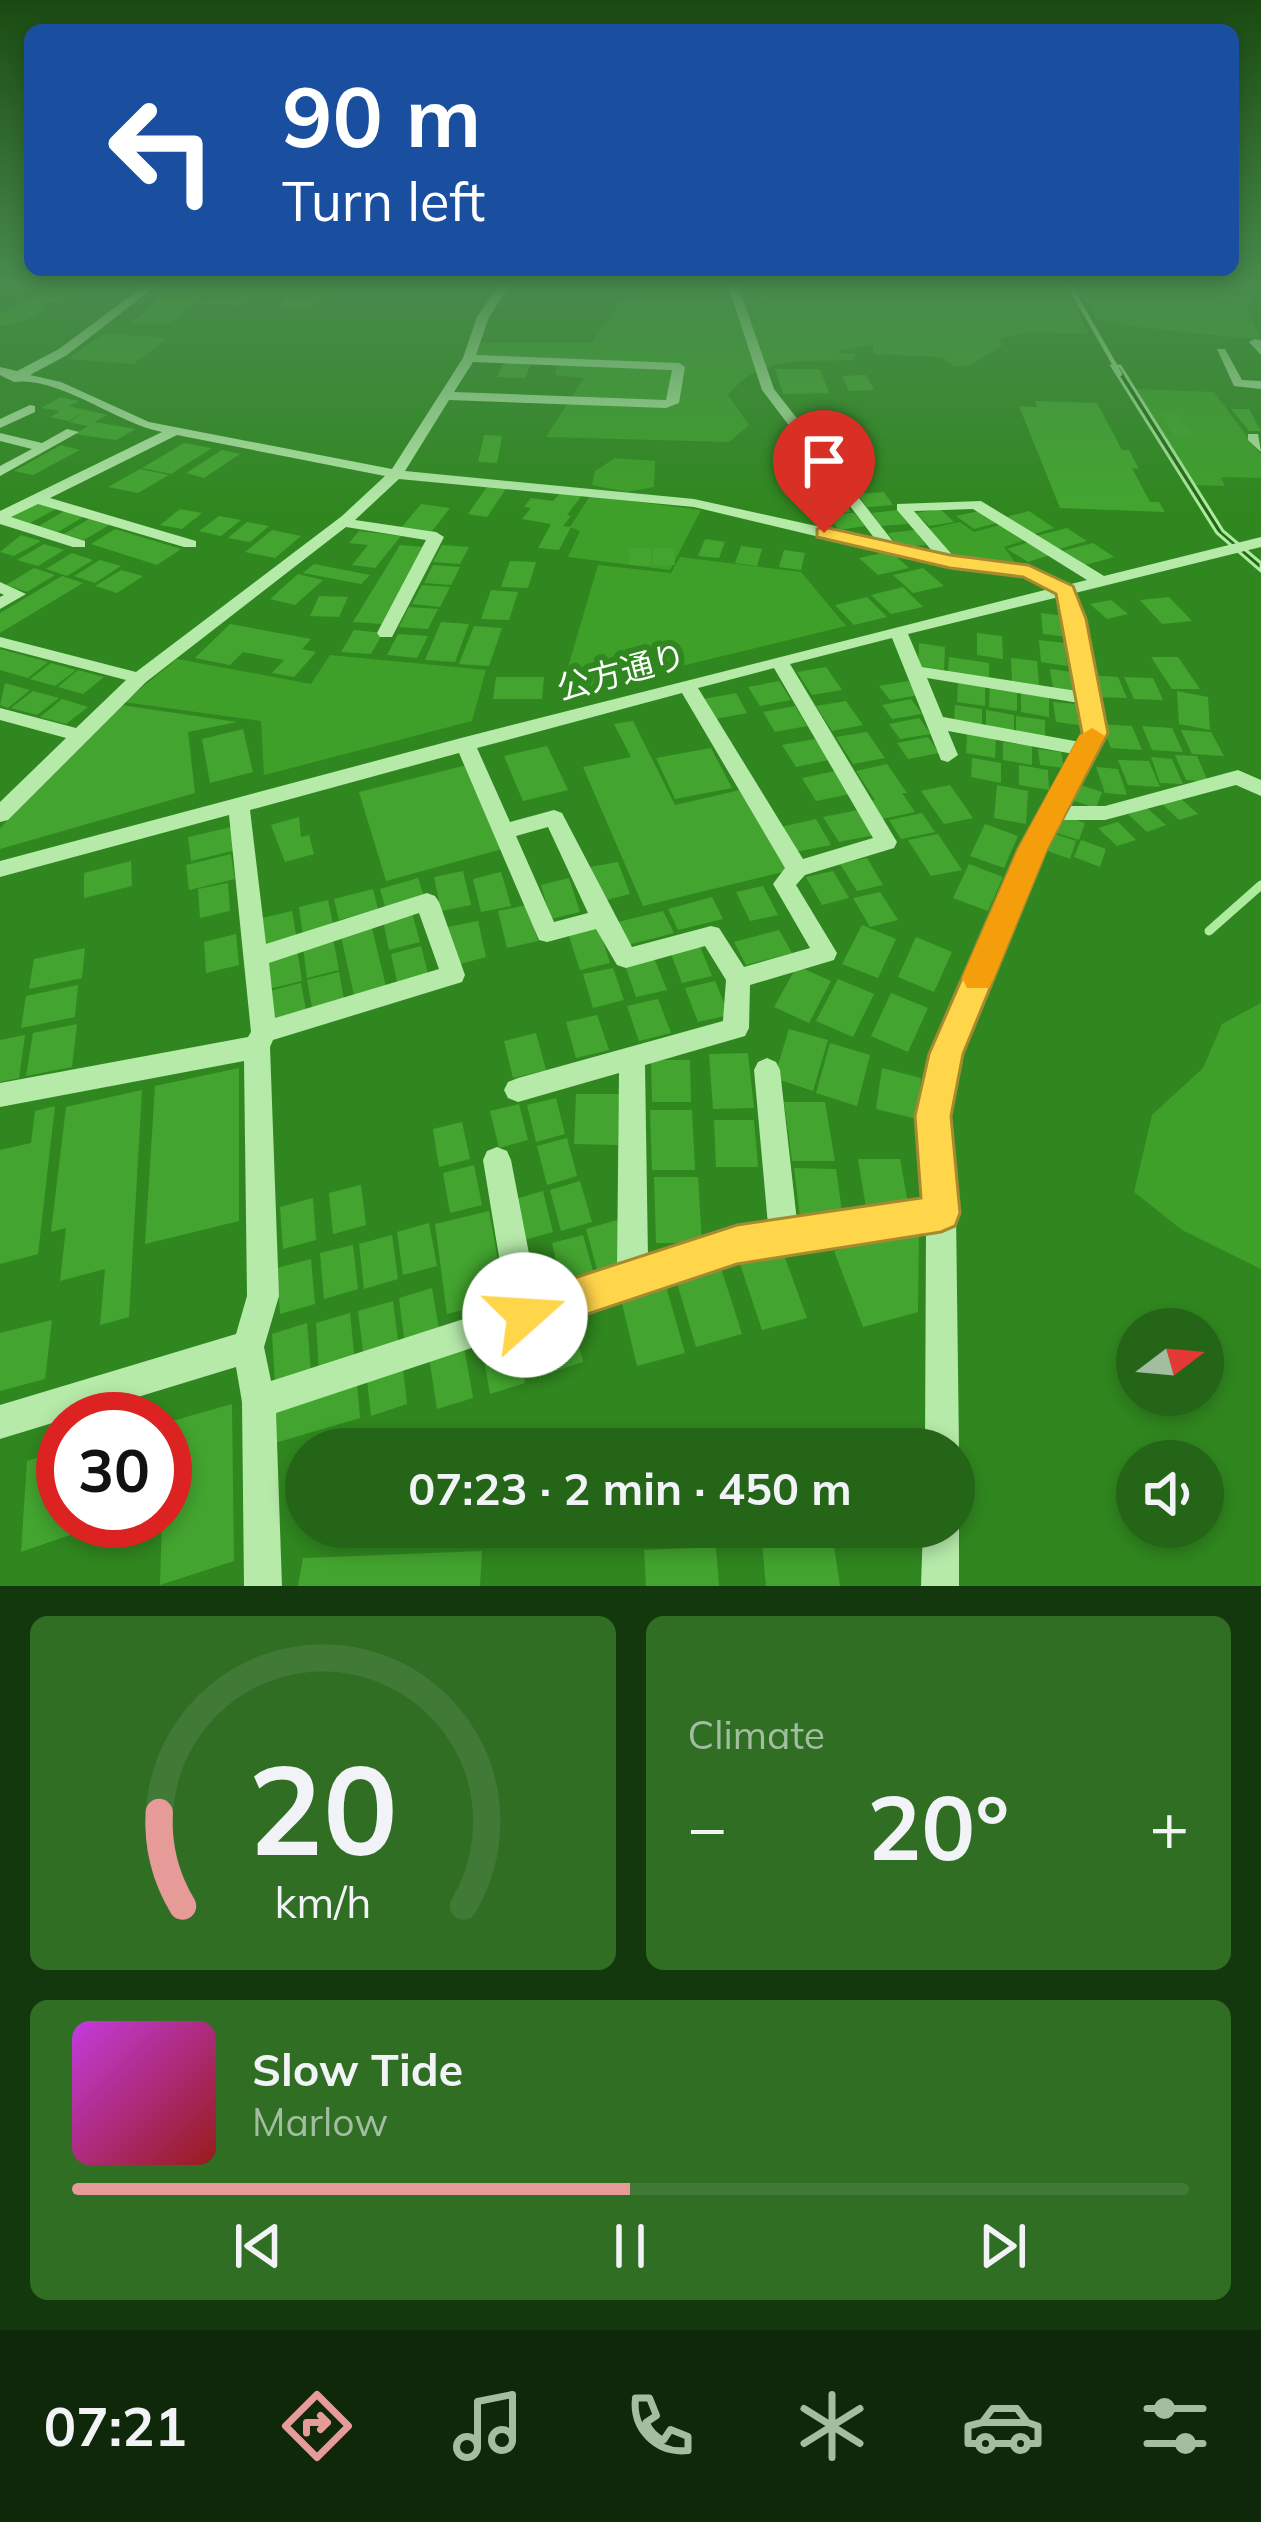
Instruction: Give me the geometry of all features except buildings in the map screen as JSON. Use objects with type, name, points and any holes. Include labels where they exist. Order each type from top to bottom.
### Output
[{"type":"street","points":[[0,385],[50,359]]},
{"type":"street","points":[[0,815],[139,678],[342,523],[396,474],[468,359]]},
{"type":"street","points":[[446,396],[666,404],[673,403],[680,367],[493,359]]},
{"type":"street","points":[[758,359],[768,390],[891,549]]},
{"type":"street","points":[[1225,359],[1238,383],[1261,385]]},
{"type":"street","points":[[0,370],[57,385],[145,425],[396,474],[694,503],[891,549],[1041,575],[1066,591],[1095,733],[1032,849],[946,1054],[933,1116],[941,1213],[942,1428]]},
{"type":"street","points":[[0,424],[30,409]]},
{"type":"street","points":[[0,518],[175,431]]},
{"type":"street","points":[[0,472],[73,432]]},
{"type":"street","points":[[0,437],[44,448]]},
{"type":"street","points":[[38,499],[190,544]]},
{"type":"street","points":[[950,561],[902,507],[976,504],[1102,581]]},
{"type":"street","points":[[0,518],[79,544]]},
{"type":"street","points":[[342,523],[436,537],[386,633]]},
{"type":"street","name":"公方通り","points":[[0,869],[779,661],[1261,542]]},
{"type":"street","points":[[0,587],[17,594],[0,604]]},
{"type":"street","points":[[898,632],[948,755]]},
{"type":"street","points":[[0,642],[139,678]]},
{"type":"street","points":[[738,979],[825,953],[784,884],[796,868],[886,842],[779,661]]},
{"type":"street","points":[[915,671],[1087,698]]},
{"type":"street","points":[[687,685],[796,868]]},
{"type":"street","points":[[0,714],[77,735]]},
{"type":"street","points":[[935,722],[1084,749]]},
{"type":"street","points":[[465,743],[548,933],[602,918]]},
{"type":"street","points":[[1054,813],[1105,813],[1238,777],[1261,789]]},
{"type":"street","points":[[239,804],[259,956],[263,1296],[248,1347],[259,1402],[263,1586]]},
{"type":"street","points":[[505,831],[554,818],[626,958],[711,935],[738,979],[736,1028],[518,1090]]},
{"type":"street","points":[[0,1096],[261,1040],[453,975],[427,902],[259,956]]},
{"type":"street","points":[[632,1058],[633,1278]]},
{"type":"street","points":[[767,1070],[784,1236]]},
{"type":"street","points":[[497,1160],[525,1315]]},
{"type":"street","points":[[259,1402],[633,1278],[784,1236],[941,1213]]},
{"type":"street","points":[[0,1422],[248,1347]]},
{"type":"street","points":[[940,1586],[941,1548]]},
{"type":"shaded area","points":[[67,359],[140,359],[133,364]]},
{"type":"shaded area","points":[[559,359],[854,359],[769,366],[741,382],[728,395],[749,425],[729,442],[546,437],[584,378],[555,375]]},
{"type":"shaded area","points":[[944,359],[980,359],[970,365],[956,367]]},
{"type":"shaded area","points":[[1112,366],[1120,366],[1223,531],[1261,563],[1261,571],[1217,533]]},
{"type":"shaded area","points":[[1134,389],[1214,392],[1261,455],[1261,478],[1221,477],[1225,486],[1193,485]]},
{"type":"shaded area","points":[[615,458],[655,461],[654,487],[627,492],[592,485],[595,471]]},
{"type":"shaded area","points":[[590,496],[701,510],[670,570],[568,557],[580,531],[570,527]]},
{"type":"shaded area","points":[[960,522],[974,532],[1000,525],[1026,540],[1004,547],[1016,564],[951,556],[927,529]]},
{"type":"shaded area","points":[[680,557],[801,572],[846,626],[574,692],[566,674],[598,565],[671,573]]},
{"type":"shaded area","points":[[330,655],[486,670],[472,721],[264,775],[261,721],[124,702],[177,659],[311,684]]},
{"type":"shaded area","points":[[1261,1003],[1261,1269],[1182,1230],[1134,1192],[1152,1115],[1203,1068],[1222,1024]]},
{"type":"waterway","points":[[1111,359],[1120,374]]},
{"type":"waterway","points":[[1209,931],[1261,885]]},
{"type":"slow traffic","points":[[978,978],[1032,849],[1092,736]]},
{"type":"route","points":[[525,1315],[737,1245],[941,1213],[933,1116],[946,1054],[1032,849],[1095,733],[1075,619],[1066,591],[1053,581],[1028,572],[950,561],[824,533]]}]
